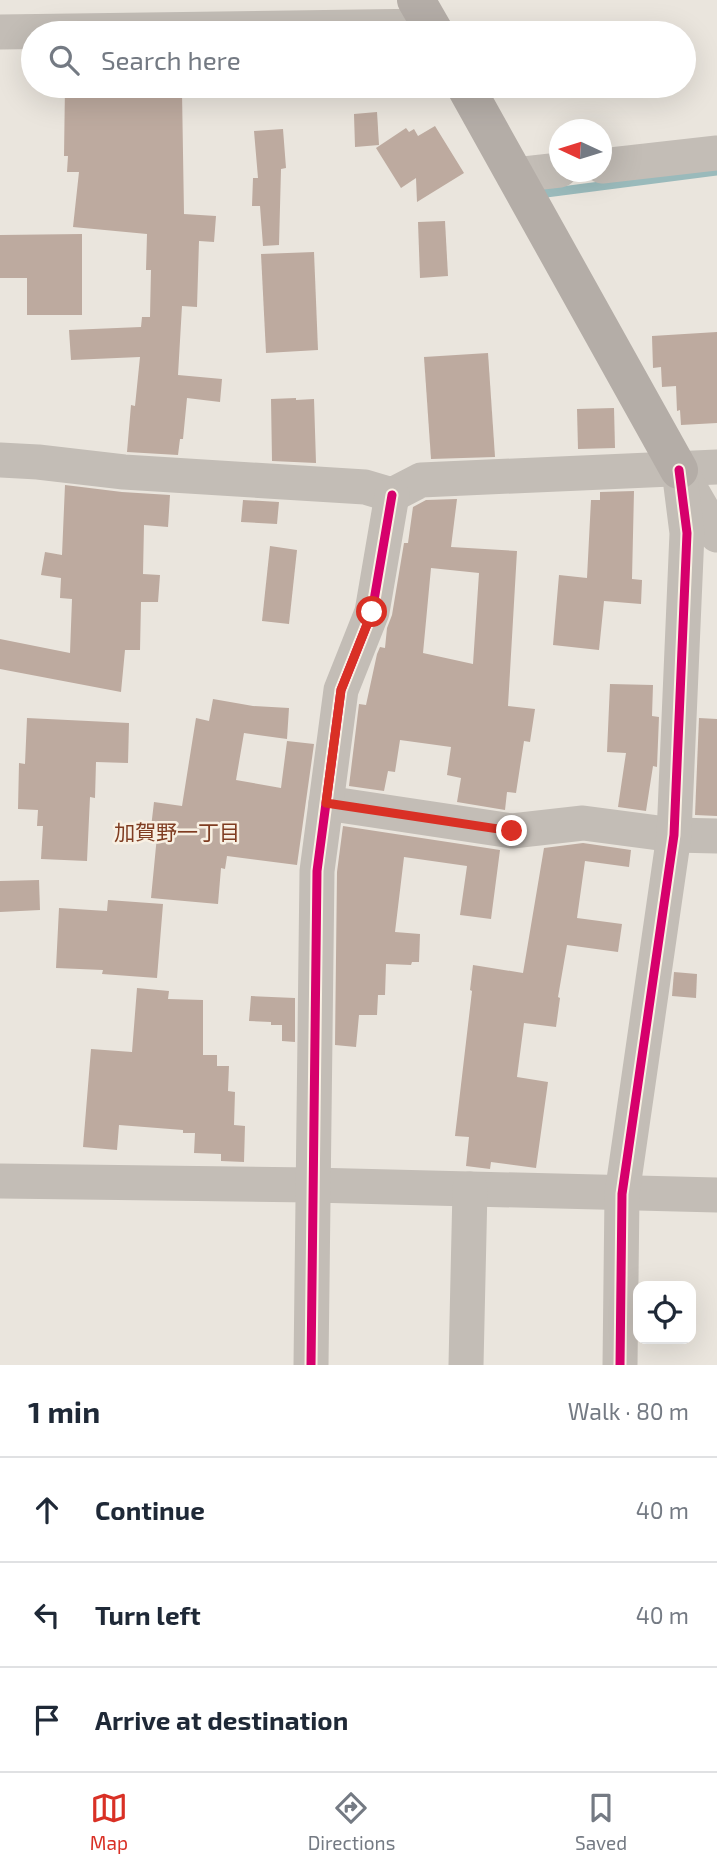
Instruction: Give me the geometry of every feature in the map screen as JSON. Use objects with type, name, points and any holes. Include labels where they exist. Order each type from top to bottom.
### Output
[{"type":"street","points":[[392,21],[428,20]]},
{"type":"street","points":[[0,32],[21,31]]},
{"type":"street","points":[[472,98],[717,535]]},
{"type":"street","points":[[612,165],[717,153]]},
{"type":"street","points":[[516,175],[549,171]]},
{"type":"street","points":[[0,460],[124,472],[365,487],[392,495],[421,480],[717,467]]},
{"type":"street","points":[[620,1365],[622,1194],[674,835],[687,533],[679,470]]},
{"type":"street","points":[[311,1365],[317,871],[341,690],[372,612],[392,495]]},
{"type":"street","points":[[326,803],[512,831],[583,823],[674,835],[717,836]]},
{"type":"street","points":[[0,1181],[717,1195]]},
{"type":"street","points":[[466,1365],[470,1189]]},
{"type":"building","points":[[65,98],[182,98],[184,214],[216,216],[214,242],[199,241],[197,307],[182,306],[178,375],[222,379],[220,402],[187,398],[183,439],[180,439],[178,455],[127,452],[131,405],[135,406],[140,357],[71,360],[69,330],[141,327],[142,317],[150,317],[151,270],[146,270],[147,234],[73,227],[79,172],[67,172],[68,156],[64,156]]},
{"type":"building","points":[[377,112],[379,145],[355,147],[354,114]]},
{"type":"building","points":[[435,126],[464,173],[417,202],[416,178],[401,188],[376,148],[406,128],[409,132],[414,129],[418,136]]},
{"type":"building","points":[[283,129],[286,168],[281,169],[279,245],[263,246],[260,206],[252,206],[253,178],[258,178],[254,131]]},
{"type":"building","points":[[445,221],[448,276],[420,278],[418,222]]},
{"type":"building","points":[[82,234],[82,315],[27,315],[27,278],[0,278],[0,235]]},
{"type":"building","points":[[314,252],[318,350],[266,353],[261,254]]},
{"type":"building","points":[[717,332],[717,423],[681,425],[680,410],[677,411],[676,386],[662,387],[661,367],[653,368],[652,336]]},
{"type":"building","points":[[488,353],[495,457],[431,459],[424,357]]},
{"type":"building","points":[[271,399],[314,399],[316,463],[272,461]]},
{"type":"building","points":[[614,408],[615,448],[578,449],[577,409]]},
{"type":"building","points":[[65,485],[170,495],[168,527],[144,525],[143,574],[160,575],[158,602],[141,602],[140,650],[125,650],[121,692],[0,669],[0,639],[70,653],[72,599],[60,598],[61,578],[41,575],[45,552],[62,555]]},
{"type":"building","points":[[634,491],[632,579],[642,580],[641,604],[604,601],[599,650],[553,645],[559,575],[587,578],[591,500],[600,500],[600,492]]},
{"type":"building","points":[[457,499],[451,547],[517,551],[508,706],[535,709],[530,742],[524,741],[516,793],[507,792],[505,810],[457,802],[461,778],[447,775],[451,747],[400,740],[395,772],[388,771],[384,791],[349,786],[359,704],[366,705],[377,654],[380,647],[385,648],[404,543],[408,543],[413,507],[426,500]],"holes":[[[431,568],[479,573],[473,664],[423,653]]]},
{"type":"building","points":[[243,500],[279,502],[277,524],[241,522]]},
{"type":"building","points":[[270,546],[297,550],[289,624],[262,621]]},
{"type":"building","points":[[610,684],[653,685],[652,716],[659,717],[657,767],[653,766],[646,811],[618,807],[626,753],[607,752]]},
{"type":"building","points":[[213,699],[253,706],[289,708],[287,739],[244,733],[236,780],[281,788],[287,741],[314,744],[297,865],[227,856],[225,869],[221,868],[218,904],[151,898],[157,836],[150,836],[154,802],[182,806],[196,718],[209,721]]},
{"type":"building","points":[[27,718],[129,723],[128,763],[96,762],[95,798],[90,797],[87,861],[41,859],[43,826],[37,826],[38,810],[18,809],[19,763],[25,764]]},
{"type":"building","points":[[699,718],[717,719],[717,816],[695,815]]},
{"type":"building","points":[[343,826],[500,850],[491,919],[460,915],[467,866],[404,857],[395,932],[420,934],[419,962],[412,962],[411,965],[386,964],[385,995],[378,995],[377,1015],[359,1015],[356,1047],[335,1045],[337,872]]},
{"type":"building","points":[[583,843],[631,850],[629,867],[585,861],[577,918],[622,924],[618,952],[567,945],[556,1027],[524,1023],[517,1077],[548,1082],[536,1168],[491,1162],[490,1169],[466,1166],[469,1137],[455,1136],[473,965],[523,973],[544,848]]},
{"type":"building","points":[[39,880],[40,910],[0,912],[0,881]]},
{"type":"building","points":[[108,900],[163,904],[157,978],[102,974],[103,970],[56,968],[59,908],[107,911]]},
{"type":"building","points":[[674,972],[697,974],[696,998],[672,996]]},
{"type":"building","points":[[137,988],[169,991],[168,999],[203,1000],[203,1055],[217,1055],[217,1066],[229,1066],[228,1091],[235,1092],[234,1125],[245,1126],[244,1162],[221,1161],[221,1154],[194,1153],[195,1133],[183,1133],[183,1130],[119,1125],[117,1150],[83,1147],[91,1049],[132,1052]]},
{"type":"building","points":[[251,996],[295,998],[295,1042],[282,1041],[282,1025],[249,1021]]},
{"type":"waterway","points":[[546,193],[717,171]]},
{"type":"cycle path","points":[[620,1365],[622,1194],[674,835],[687,533],[679,470]]},
{"type":"cycle path","points":[[311,1365],[317,871],[341,690],[372,612],[392,495]]},
{"type":"district","name":"加賀野一丁目","points":[[177,833]]},
{"type":"route","points":[[372,612],[341,690],[326,803],[512,831]]}]
